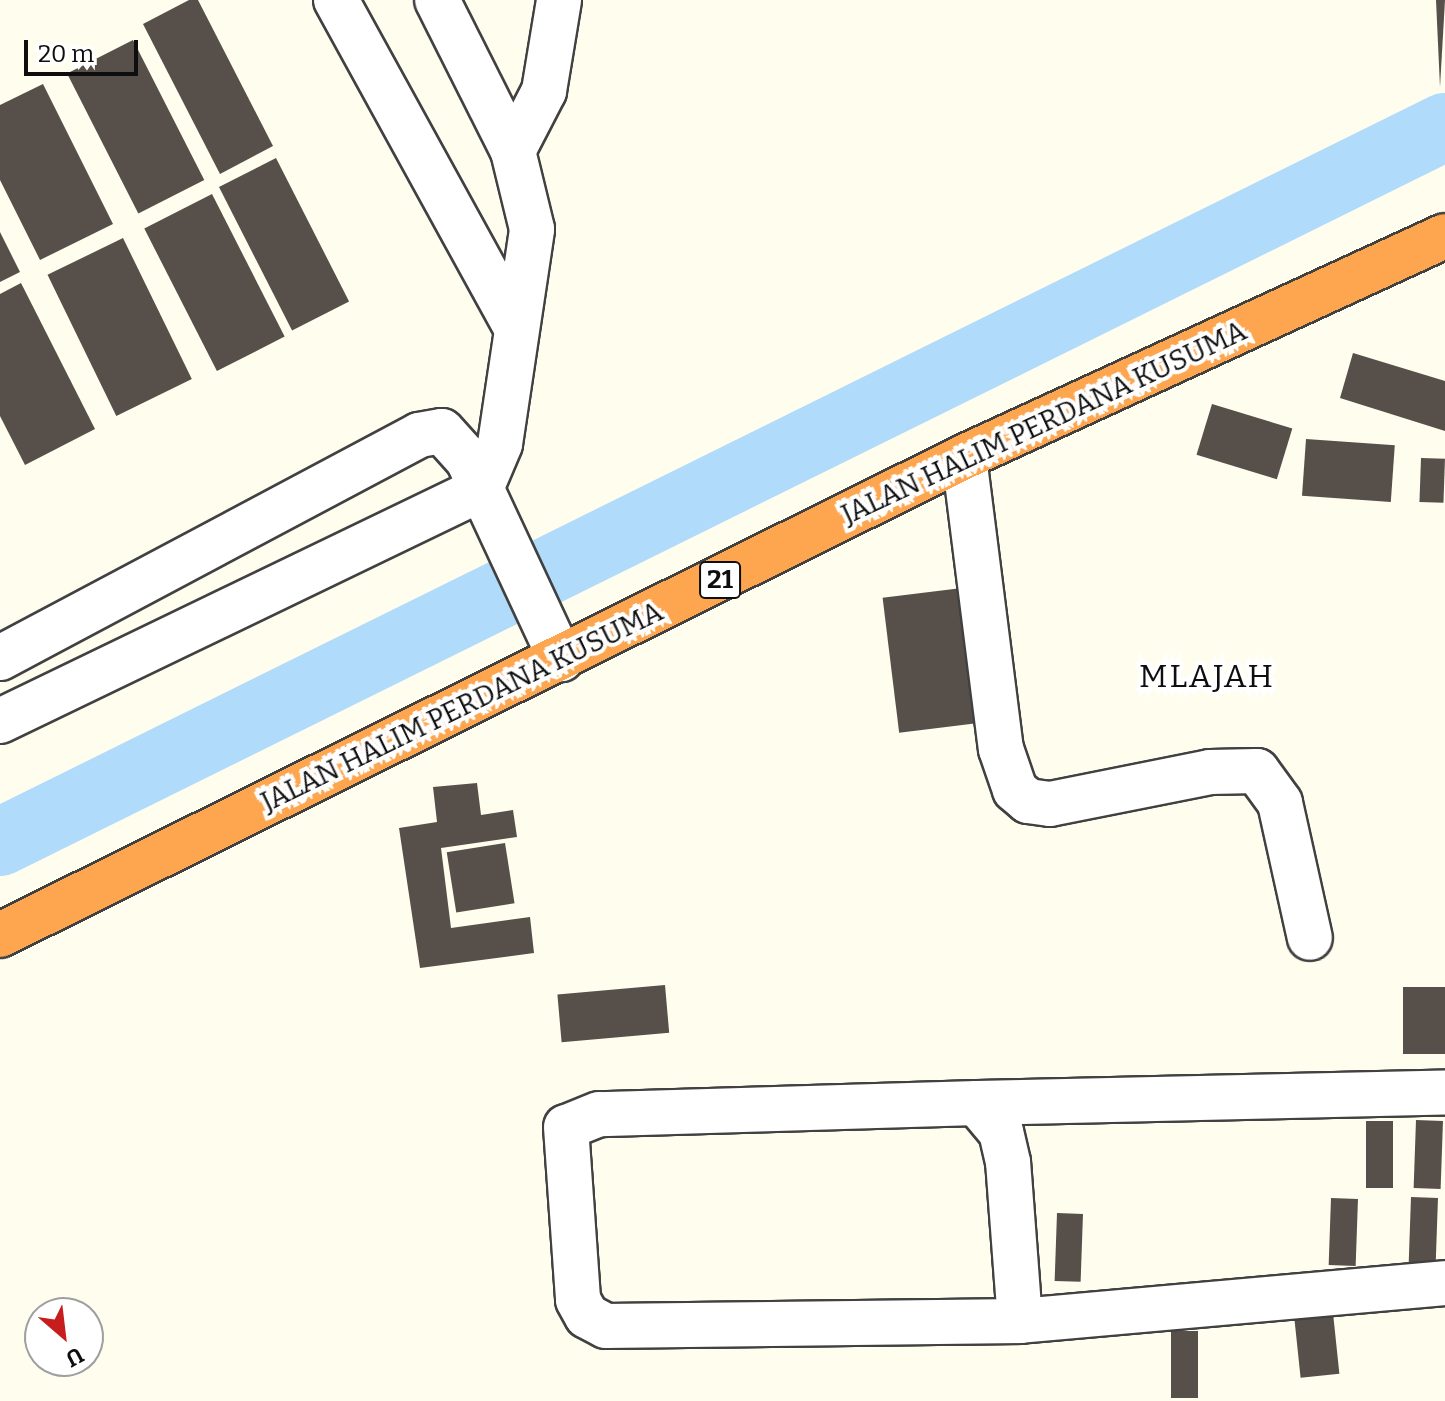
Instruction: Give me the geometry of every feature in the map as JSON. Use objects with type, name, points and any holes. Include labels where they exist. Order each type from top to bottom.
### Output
[{"type":"highway","name":"JALAN HALIM PERDANA KUSUMA","points":[[0,935],[964,457],[1445,236]]},
{"type":"street","points":[[336,0],[515,325]]},
{"type":"street","points":[[0,721],[481,489],[500,444],[515,325],[532,229],[513,151],[437,0]]},
{"type":"street","points":[[513,151],[544,91],[559,0]]},
{"type":"street","points":[[0,658],[419,435],[442,431],[455,439],[514,551],[561,659]]},
{"type":"street","points":[[964,457],[1001,749],[1015,790],[1028,801],[1050,804],[1210,772],[1257,771],[1280,803],[1310,938]]},
{"type":"street","points":[[1445,1092],[977,1103],[578,1118],[566,1127],[562,1144],[578,1300],[587,1316],[606,1326],[645,1330],[1020,1321],[1445,1283]]},
{"type":"street","points":[[977,1103],[1001,1132],[1008,1162],[1020,1321]]},
{"type":"building","points":[[189,0],[198,0],[273,146],[220,174],[143,24]]},
{"type":"building","points":[[1436,0],[1445,0],[1440,87]]},
{"type":"building","points":[[133,40],[204,180],[138,213],[67,74]]},
{"type":"building","points":[[43,84],[113,224],[40,260],[0,180],[0,105]]},
{"type":"building","points":[[276,158],[349,301],[292,331],[219,187]]},
{"type":"building","points":[[212,194],[285,337],[217,371],[144,229]]},
{"type":"building","points":[[0,232],[20,272],[0,282]]},
{"type":"building","points":[[123,238],[192,379],[116,416],[48,275]]},
{"type":"building","points":[[21,283],[95,429],[25,465],[0,416],[0,294]]},
{"type":"building","points":[[1353,353],[1445,381],[1445,431],[1340,398]]},
{"type":"building","points":[[1212,404],[1292,429],[1277,479],[1197,455]]},
{"type":"building","points":[[1306,439],[1395,445],[1391,502],[1302,496]]},
{"type":"building","points":[[1421,458],[1445,459],[1443,503],[1419,502]]},
{"type":"building","points":[[962,588],[979,723],[899,733],[883,598]]},
{"type":"building","points":[[477,783],[481,815],[513,810],[517,837],[441,848],[451,928],[530,917],[534,953],[420,968],[399,828],[437,822],[433,787]]},
{"type":"building","points":[[505,843],[515,903],[456,912],[447,852]]},
{"type":"building","points":[[665,985],[669,1033],[562,1042],[557,994]]},
{"type":"building","points":[[1403,987],[1445,987],[1445,1054],[1403,1054]]},
{"type":"building","points":[[1416,1120],[1443,1121],[1441,1189],[1414,1188]]},
{"type":"building","points":[[1366,1121],[1393,1121],[1393,1188],[1366,1188]]},
{"type":"building","points":[[1411,1197],[1438,1198],[1436,1265],[1409,1264]]},
{"type":"building","points":[[1331,1198],[1358,1199],[1356,1266],[1329,1265]]},
{"type":"building","points":[[1057,1213],[1083,1214],[1081,1282],[1055,1281]]},
{"type":"building","points":[[1333,1313],[1339,1374],[1301,1378],[1294,1317]]},
{"type":"building","points":[[1171,1331],[1198,1331],[1198,1398],[1171,1398]]},
{"type":"waterway","points":[[0,842],[1445,127]]},
{"type":"district","name":"MLAJAH","points":[[1207,676]]}]
